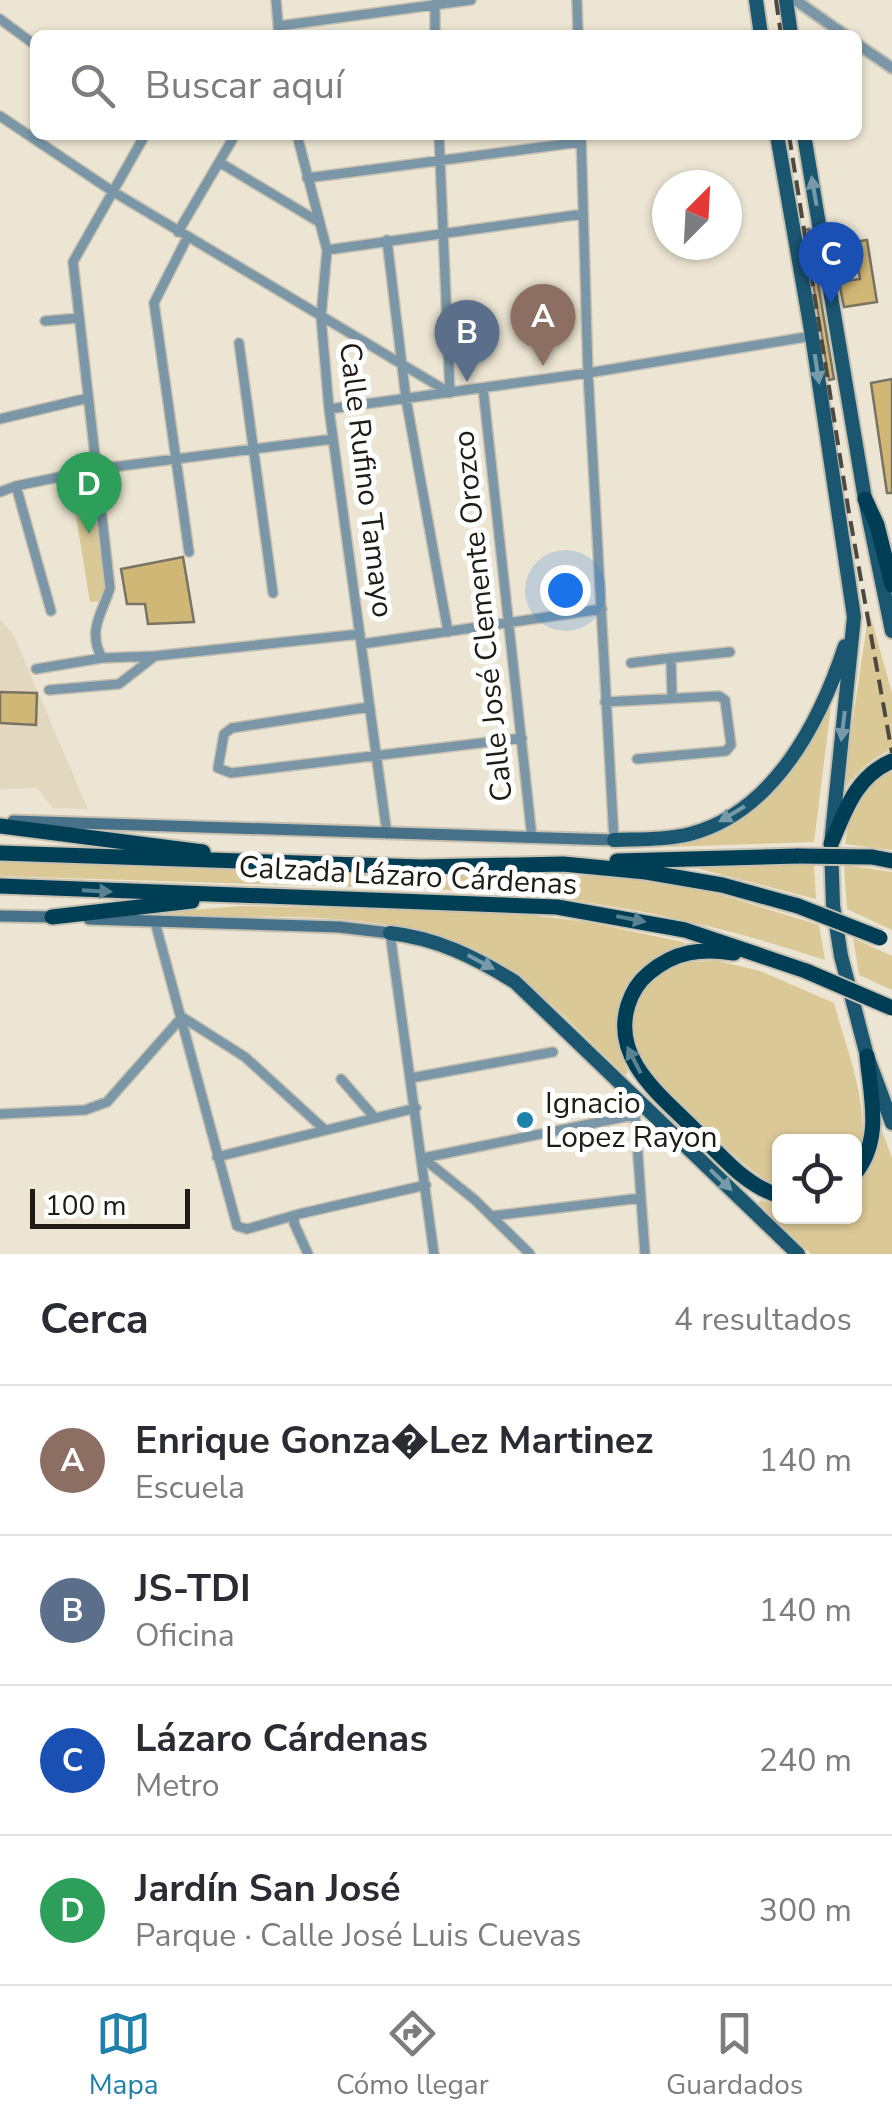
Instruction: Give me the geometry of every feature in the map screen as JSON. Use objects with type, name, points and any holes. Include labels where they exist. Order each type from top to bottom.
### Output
[{"type":"highway","points":[[864,499],[878,525],[892,584]]},
{"type":"highway","points":[[831,844],[861,783],[874,770],[892,761]]},
{"type":"highway","points":[[0,823],[296,864]]},
{"type":"highway","name":"Calzada Lázaro Cárdenas","points":[[0,853],[422,868],[563,864],[646,872],[722,885],[798,906],[886,941]]},
{"type":"highway","points":[[563,864],[676,857],[798,856],[872,856],[892,862]]},
{"type":"highway","name":"Calzada Lázaro Cárdenas","points":[[0,886],[557,907],[685,930],[806,971],[892,1008]]},
{"type":"highway","points":[[52,917],[248,895]]},
{"type":"highway","points":[[769,958],[707,950],[671,958],[638,984],[629,1000],[624,1027],[629,1054],[640,1074],[745,1179],[772,1192]]},
{"type":"highway","points":[[862,1165],[874,1130],[867,1056]]},
{"type":"main road","points":[[756,0],[760,30]]},
{"type":"main road","points":[[786,0],[789,30]]},
{"type":"main road","points":[[778,140],[854,617],[831,844],[834,905],[841,956],[867,1056],[892,1122]]},
{"type":"main road","points":[[805,140],[864,499],[892,631]]},
{"type":"main road","points":[[0,823],[614,840],[666,839],[693,833],[725,820],[773,780],[812,725],[836,672],[854,617]]},
{"type":"main road","points":[[0,916],[339,927],[414,936],[448,946],[481,960],[514,982],[639,1110],[798,1254]]},
{"type":"street","points":[[276,0],[278,30],[435,2],[471,0]]},
{"type":"street","points":[[577,0],[578,30]]},
{"type":"street","points":[[794,0],[838,30]]},
{"type":"street","points":[[435,2],[435,30]]},
{"type":"street","points":[[0,19],[30,41]]},
{"type":"street","points":[[862,47],[892,68]]},
{"type":"street","points":[[0,116],[30,136]]},
{"type":"street","points":[[35,140],[112,192],[450,393]]},
{"type":"street","points":[[102,658],[95,624],[110,588],[72,262],[141,140]]},
{"type":"street","points":[[189,552],[154,303],[183,235],[232,140]]},
{"type":"street","name":"Calle Rufino Tamayo","points":[[298,140],[326,250],[322,318],[333,439],[387,834]]},
{"type":"street","name":"Calle José Clemente Orozco","points":[[439,140],[450,393]]},
{"type":"street","points":[[307,178],[567,140]]},
{"type":"street","points":[[581,140],[588,374],[614,840]]},
{"type":"street","points":[[220,162],[319,222]]},
{"type":"street","points":[[326,250],[584,214]]},
{"type":"street","points":[[387,240],[406,399],[448,632]]},
{"type":"street","points":[[45,321],[79,318]]},
{"type":"street","points":[[330,410],[588,374],[812,336]]},
{"type":"street","points":[[239,343],[272,593]]},
{"type":"street","name":"Calle José Clemente Orozco","points":[[483,388],[532,838]]},
{"type":"street","points":[[0,418],[88,398]]},
{"type":"street","points":[[0,492],[97,469],[333,439]]},
{"type":"street","points":[[16,486],[51,611]]},
{"type":"street","points":[[36,669],[102,658],[448,632],[602,608]]},
{"type":"street","points":[[631,662],[730,652]]},
{"type":"street","points":[[49,690],[119,684],[156,656]]},
{"type":"street","points":[[671,658],[672,698]]},
{"type":"street","points":[[605,702],[724,698],[730,747],[726,751],[637,760]]},
{"type":"street","points":[[369,707],[232,728],[224,734],[218,766],[223,772],[522,738]]},
{"type":"street","points":[[155,922],[235,1224],[240,1228],[426,1185]]},
{"type":"street","points":[[390,933],[434,1254]]},
{"type":"street","points":[[0,1114],[85,1110],[106,1102],[182,1017]]},
{"type":"street","points":[[182,1017],[245,1056],[325,1130]]},
{"type":"street","points":[[411,1078],[552,1052]]},
{"type":"street","points":[[341,1079],[374,1118]]},
{"type":"street","points":[[218,1156],[416,1108]]},
{"type":"street","points":[[423,1158],[639,1110],[645,1254]]},
{"type":"street","points":[[423,1158],[492,1216],[528,1253]]},
{"type":"street","points":[[492,1216],[640,1198]]},
{"type":"street","points":[[296,1216],[294,1223],[308,1254]]},
{"type":"shaded area","points":[[90,475],[106,588],[101,601],[90,602],[70,480]]},
{"type":"shaded area","points":[[869,611],[892,693],[892,749],[864,767],[842,793]]},
{"type":"shaded area","points":[[0,619],[14,636],[88,809],[53,808],[37,788],[0,789]]},
{"type":"shaded area","points":[[831,706],[814,842],[666,847],[725,828],[763,801],[789,772]]},
{"type":"shaded area","points":[[892,769],[892,850],[845,844],[858,799],[872,782]]},
{"type":"shaded area","points":[[0,861],[620,877],[702,889],[819,925],[825,960],[658,915],[573,900],[487,891],[0,876]]},
{"type":"shaded area","points":[[814,863],[816,899],[692,867]]},
{"type":"shaded area","points":[[844,865],[892,872],[892,930],[847,909]]},
{"type":"shaded area","points":[[242,906],[492,911],[588,922],[687,943],[649,964],[624,993],[617,1029],[628,1072],[625,1075],[567,1018],[504,967],[466,947],[426,933],[340,919],[166,916],[166,912]]},
{"type":"shaded area","points":[[853,938],[892,956],[892,990],[859,975]]},
{"type":"shaded area","points":[[699,961],[718,961],[760,971],[834,1003],[861,1105],[862,1135],[772,1134],[772,1184],[737,1158],[654,1078],[645,1067],[632,1033],[636,1003],[652,979],[665,970]]},
{"type":"shaded area","points":[[882,1131],[892,1158],[892,1254],[811,1254],[780,1224],[862,1224],[862,1177]]},
{"type":"shaded area","points":[[761,1200],[772,1204],[772,1216],[758,1203]]},
{"type":"building","points":[[809,229],[834,379],[829,380],[804,230]]},
{"type":"building","points":[[867,240],[877,302],[844,307],[839,282],[860,279],[854,242]]},
{"type":"building","points":[[892,379],[892,493],[887,493],[871,383]]},
{"type":"building","points":[[183,557],[194,622],[148,624],[145,604],[127,604],[121,569]]},
{"type":"building","points":[[0,692],[37,693],[36,725],[0,723]]},
{"type":"railway","points":[[776,0],[780,30]]},
{"type":"railway","points":[[790,140],[892,753]]},
{"type":"place","name":"Lázaro Cárdenas","points":[[831,304]]},
{"type":"place","name":"Enrique Gonza�Lez Martinez","points":[[543,366]]},
{"type":"place","name":"JS-TDI","points":[[467,382]]},
{"type":"place","name":"Jardín San José","points":[[89,534]]},
{"type":"place","name":"Ignacio Lopez Rayon","points":[[525,1120]]}]
